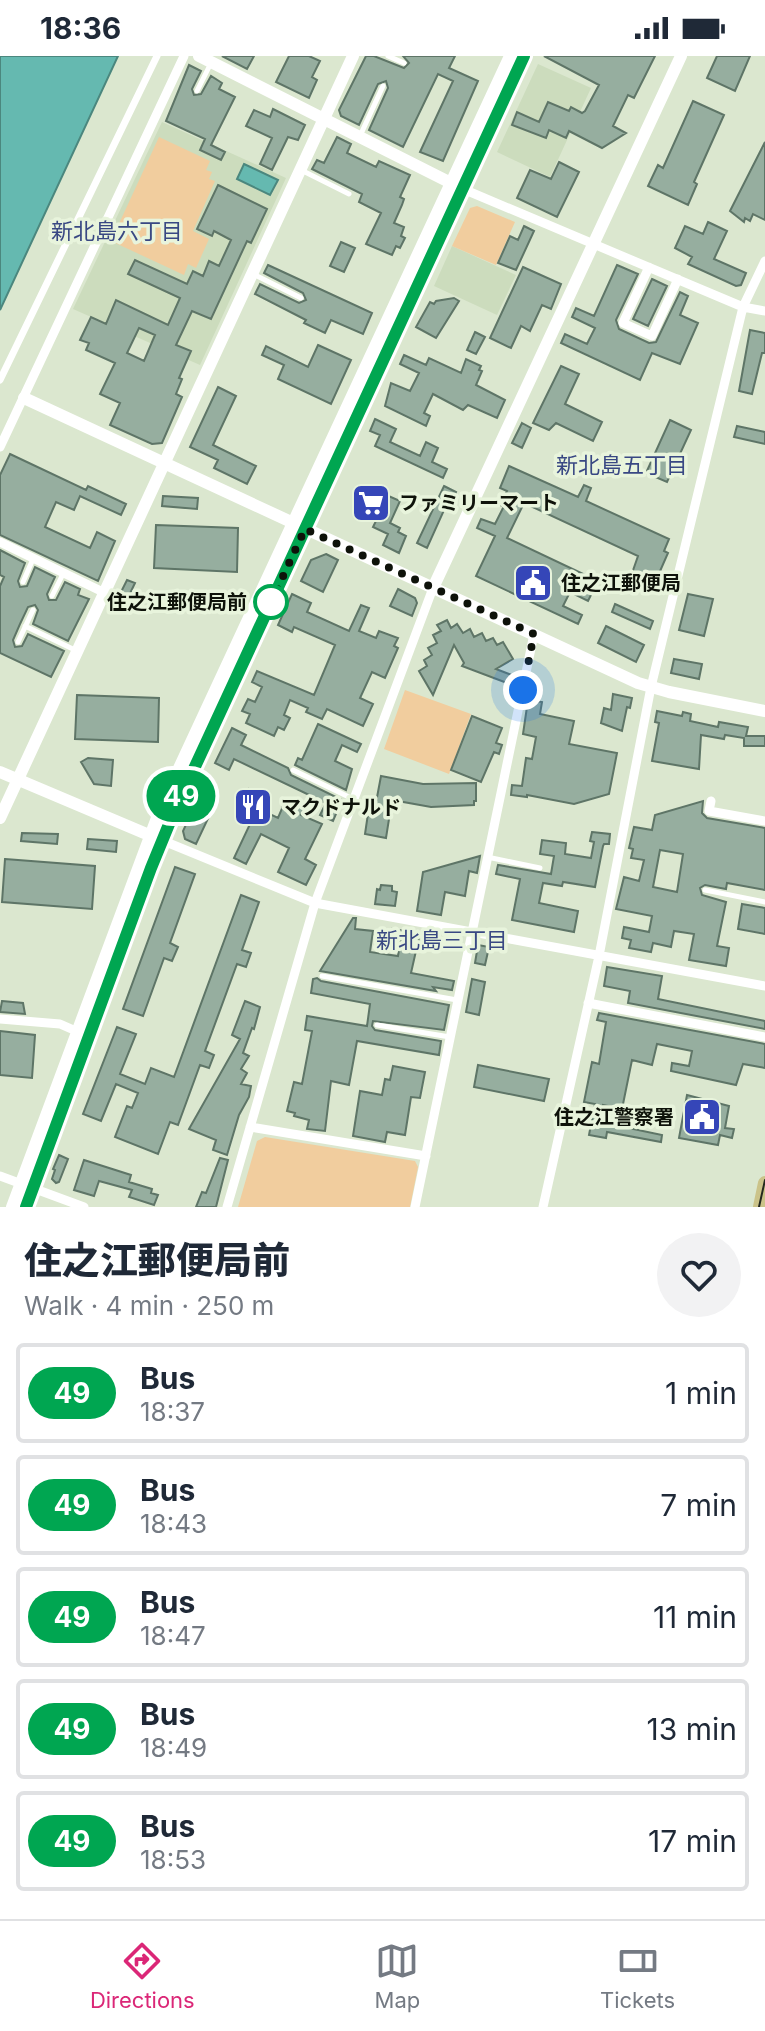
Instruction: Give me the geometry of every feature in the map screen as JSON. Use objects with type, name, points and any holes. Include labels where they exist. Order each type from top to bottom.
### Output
[{"type":"main road","points":[[760,1207],[765,1183]]},
{"type":"street","points":[[0,380],[157,56]]},
{"type":"street","points":[[0,447],[184,56]]},
{"type":"street","points":[[0,818],[353,56]]},
{"type":"street","points":[[457,186],[510,56]]},
{"type":"street","points":[[26,1207],[27,1186],[76,1031],[149,835],[299,526],[457,186],[524,56]]},
{"type":"street","points":[[227,1207],[315,903],[433,588],[681,56]]},
{"type":"street","points":[[205,59],[457,186],[743,307],[765,311]]},
{"type":"street","points":[[543,1207],[599,956],[651,687],[743,307],[765,261]]},
{"type":"street","points":[[649,267],[623,323],[652,336],[678,279]]},
{"type":"street","points":[[24,398],[651,687],[765,711]]},
{"type":"street","points":[[12,1207],[27,1186],[162,840],[299,526]]},
{"type":"street","points":[[1,546],[34,558],[105,593]]},
{"type":"street","points":[[415,1207],[534,634]]},
{"type":"street","points":[[0,772],[315,903],[765,986]]},
{"type":"street","points":[[711,801],[709,811],[765,821]]},
{"type":"street","points":[[588,1003],[765,1037]]},
{"type":"street","points":[[0,1019],[60,1024],[76,1031]]},
{"type":"street","points":[[250,1127],[426,1156]]},
{"type":"street","points":[[0,1176],[84,1207]]},
{"type":"lane","points":[[388,56],[404,63]]},
{"type":"lane","points":[[197,91],[205,59]]},
{"type":"lane","points":[[359,137],[383,86]]},
{"type":"lane","points":[[300,170],[349,194]]},
{"type":"lane","points":[[252,274],[301,298]]},
{"type":"lane","points":[[23,582],[34,558]]},
{"type":"lane","points":[[52,596],[63,573]]},
{"type":"lane","points":[[18,642],[33,610]]},
{"type":"lane","points":[[25,626],[78,651]]},
{"type":"lane","points":[[293,770],[354,799]]},
{"type":"lane","points":[[487,857],[540,868]]},
{"type":"lane","points":[[705,890],[765,902]]},
{"type":"lane","points":[[322,976],[457,1000]]},
{"type":"lane","points":[[377,1025],[450,1037]]},
{"type":"shaded area","points":[[538,64],[591,88],[550,177],[497,152]]},
{"type":"shaded area","points":[[162,122],[286,178],[200,365],[73,309]]},
{"type":"shaded area","points":[[159,137],[210,161],[206,170],[212,172],[209,179],[215,181],[193,231],[209,239],[196,268],[188,264],[184,275],[111,241]]},
{"type":"shaded area","points":[[477,206],[515,222],[496,265],[452,246],[470,208]]},
{"type":"shaded area","points":[[452,246],[516,275],[497,315],[434,286]]},
{"type":"shaded area","points":[[405,690],[471,714],[449,774],[384,749]]},
{"type":"shaded area","points":[[265,1137],[415,1161],[418,1167],[410,1207],[238,1207],[257,1141]]},
{"type":"water","points":[[0,56],[118,56],[0,310]]},
{"type":"water","points":[[244,164],[278,180],[270,195],[237,179]]},
{"type":"building","points":[[222,56],[254,56],[247,69]]},
{"type":"building","points":[[289,56],[309,56],[320,61],[312,77],[317,80],[309,98],[276,82]]},
{"type":"building","points":[[366,56],[374,56],[404,68],[409,63],[403,56],[455,56],[449,68],[478,81],[443,161],[420,152],[453,81],[438,74],[403,147],[369,130],[388,88],[386,81],[378,84],[359,125],[341,116],[339,110]]},
{"type":"building","points":[[544,56],[655,56],[634,98],[628,95],[613,126],[626,133],[602,148],[569,131],[566,138],[549,130],[546,138],[512,125],[517,112],[539,122],[548,102],[582,113],[599,85]]},
{"type":"building","points":[[717,56],[750,56],[735,91],[707,78]]},
{"type":"building","points":[[189,65],[201,71],[192,89],[194,95],[201,94],[211,76],[222,83],[219,89],[235,97],[211,145],[225,152],[221,160],[200,150],[205,139],[166,121]]},
{"type":"building","points":[[693,101],[724,115],[694,182],[697,184],[688,205],[648,186],[658,165],[663,168]]},
{"type":"building","points":[[273,109],[305,125],[298,140],[288,137],[272,170],[260,164],[272,138],[246,126],[254,110],[270,117]]},
{"type":"building","points":[[337,137],[351,144],[347,153],[376,167],[379,161],[410,175],[400,197],[404,199],[394,223],[404,227],[401,236],[405,238],[392,255],[366,244],[381,213],[359,202],[362,194],[312,169],[317,160],[324,163]]},
{"type":"building","points":[[765,142],[765,220],[753,214],[750,221],[745,218],[744,222],[730,211]]},
{"type":"building","points":[[559,162],[579,172],[557,217],[517,198],[530,170],[551,179]]},
{"type":"building","points":[[218,185],[267,209],[251,243],[247,241],[211,319],[192,311],[176,345],[191,351],[179,378],[182,379],[176,394],[182,397],[162,443],[152,444],[110,425],[120,403],[100,394],[115,363],[86,350],[89,343],[80,340],[91,317],[106,324],[116,300],[168,325],[180,298],[128,274],[135,260],[187,284],[193,271],[203,276],[209,261],[219,266],[231,240],[214,231],[212,236],[197,229]],"holes":[[[139,328],[155,335],[144,361],[127,353]]]},
{"type":"building","points":[[708,222],[727,231],[714,259],[746,273],[741,285],[736,286],[688,264],[692,257],[675,248],[685,226],[703,234]]},
{"type":"building","points":[[524,226],[534,231],[516,270],[498,263],[510,236],[518,240]]},
{"type":"building","points":[[341,242],[355,248],[344,272],[330,266]]},
{"type":"building","points":[[268,265],[372,313],[363,334],[331,320],[325,333],[255,294],[260,284],[299,303],[306,300],[303,293],[264,273]]},
{"type":"building","points":[[617,265],[638,274],[616,320],[619,329],[649,343],[656,342],[680,292],[688,296],[680,315],[698,323],[680,364],[652,353],[640,380],[561,343],[565,334],[587,344],[595,328],[572,317],[576,308],[594,316]]},
{"type":"building","points":[[523,267],[561,284],[551,309],[542,305],[530,331],[521,326],[511,348],[490,338]]},
{"type":"building","points":[[652,279],[667,286],[648,326],[633,319]]},
{"type":"building","points":[[454,298],[459,301],[436,338],[416,327],[430,302],[434,304]]},
{"type":"building","points":[[750,330],[765,333],[765,353],[762,353],[752,394],[739,391]]},
{"type":"building","points":[[475,332],[485,337],[476,354],[467,350]]},
{"type":"building","points":[[318,345],[351,360],[331,404],[278,379],[284,365],[262,355],[266,346],[308,367]]},
{"type":"building","points":[[404,355],[426,365],[429,358],[461,373],[466,359],[481,366],[476,385],[505,400],[497,418],[468,405],[463,410],[433,394],[424,413],[430,416],[426,426],[385,406],[391,383],[410,391],[419,373],[400,364]]},
{"type":"building","points":[[561,366],[579,374],[565,404],[602,422],[593,441],[556,423],[549,430],[533,423]]},
{"type":"building","points":[[218,387],[236,396],[213,445],[256,466],[247,484],[214,468],[218,460],[190,447]]},
{"type":"building","points":[[375,419],[396,429],[390,442],[420,456],[426,442],[438,448],[432,462],[447,469],[443,478],[375,446],[380,435],[370,431]]},
{"type":"building","points":[[670,420],[691,430],[667,482],[646,473]]},
{"type":"building","points":[[522,423],[531,428],[522,448],[512,443]]},
{"type":"building","points":[[737,426],[765,432],[765,444],[734,437]]},
{"type":"building","points":[[10,454],[86,490],[88,486],[126,504],[121,515],[80,496],[74,510],[56,502],[45,527],[90,548],[97,532],[115,541],[98,581],[0,535],[0,475]]},
{"type":"building","points":[[509,466],[578,497],[584,485],[591,488],[586,501],[669,539],[664,551],[668,553],[657,578],[663,580],[657,592],[630,579],[638,556],[524,503],[507,538],[598,581],[588,601],[570,592],[563,606],[582,615],[578,624],[476,576],[495,536],[477,528],[481,519],[495,524],[504,506],[500,505],[507,491],[500,488]]},
{"type":"building","points":[[444,486],[456,492],[452,501],[449,499],[427,548],[417,543]]},
{"type":"building","points":[[368,487],[400,501],[390,523],[400,528],[398,532],[406,536],[399,553],[383,545],[388,534],[373,527],[376,521],[357,512]]},
{"type":"building","points":[[163,496],[198,498],[197,509],[162,506]]},
{"type":"building","points":[[156,525],[238,528],[237,572],[154,568]]},
{"type":"building","points":[[0,550],[25,563],[18,581],[20,587],[27,586],[35,567],[55,577],[47,594],[49,600],[56,600],[65,582],[80,589],[78,595],[89,599],[68,641],[33,624],[38,610],[35,605],[28,607],[13,640],[15,647],[22,646],[28,634],[64,651],[51,677],[0,653],[0,586],[4,577],[0,575]]},
{"type":"building","points":[[326,554],[338,560],[323,592],[301,581],[311,560]]},
{"type":"building","points":[[127,580],[135,583],[123,608],[115,604]]},
{"type":"building","points":[[398,589],[415,598],[417,603],[412,616],[390,606]]},
{"type":"building","points":[[292,594],[311,603],[307,612],[349,631],[361,605],[369,608],[359,631],[376,638],[379,631],[398,638],[394,646],[398,648],[385,678],[372,672],[360,698],[373,704],[363,726],[327,709],[322,719],[290,700],[284,715],[290,718],[284,730],[278,727],[274,736],[246,723],[250,714],[242,711],[248,699],[255,702],[262,687],[252,682],[257,671],[314,695],[335,645],[294,627],[292,632],[278,625]]},
{"type":"building","points":[[688,594],[713,599],[704,636],[679,630]]},
{"type":"building","points":[[615,604],[653,621],[650,629],[612,612]]},
{"type":"building","points":[[447,620],[451,628],[457,624],[463,633],[470,629],[474,637],[482,633],[486,641],[493,638],[497,645],[503,642],[513,659],[496,669],[517,677],[515,686],[462,666],[464,663],[454,645],[433,695],[419,671],[427,666],[424,660],[432,655],[428,648],[437,643],[433,635],[441,631],[437,625]]},
{"type":"building","points":[[606,626],[644,645],[636,662],[598,643]]},
{"type":"building","points":[[674,659],[702,664],[699,679],[671,673]]},
{"type":"building","points":[[613,694],[632,698],[622,731],[601,723],[604,708],[611,710]]},
{"type":"building","points":[[77,695],[159,698],[158,742],[75,739]]},
{"type":"building","points":[[528,700],[542,702],[540,714],[574,721],[569,744],[617,753],[609,794],[574,804],[511,795],[512,785],[522,786],[526,758],[532,759],[536,737],[523,734]]},
{"type":"building","points":[[657,711],[682,716],[683,712],[691,714],[690,721],[718,727],[719,722],[748,727],[746,736],[765,736],[765,746],[744,746],[744,738],[701,735],[699,769],[652,761],[659,723],[655,722]]},
{"type":"building","points":[[472,716],[502,728],[496,743],[502,745],[499,754],[494,752],[481,782],[451,770]]},
{"type":"building","points":[[318,724],[361,744],[357,752],[342,745],[335,761],[352,769],[346,790],[295,765],[298,758],[302,760]]},
{"type":"building","points":[[232,728],[246,735],[241,745],[288,768],[291,775],[342,800],[333,821],[320,815],[326,803],[234,759],[229,770],[215,763]]},
{"type":"building","points":[[88,758],[113,760],[111,786],[94,784],[81,762]]},
{"type":"building","points":[[381,776],[423,784],[476,783],[476,801],[474,805],[431,807],[392,800],[386,838],[365,834],[369,807],[375,808]]},
{"type":"building","points":[[249,789],[269,799],[263,811],[278,818],[286,799],[305,806],[301,815],[322,824],[305,859],[316,865],[306,885],[278,872],[289,848],[261,834],[246,864],[234,858],[251,822],[237,815]]},
{"type":"building","points":[[703,801],[702,813],[707,818],[765,828],[765,890],[727,883],[726,889],[705,885],[700,888],[702,895],[726,902],[717,946],[729,948],[726,966],[689,960],[694,934],[674,931],[671,947],[653,943],[651,952],[629,948],[631,940],[622,938],[624,927],[649,932],[652,916],[616,909],[624,877],[639,881],[644,860],[631,858],[633,849],[629,848],[634,827],[652,830],[655,815]],"holes":[[[660,850],[683,854],[677,892],[653,887]]]},
{"type":"building","points":[[196,803],[212,810],[196,844],[185,839],[183,831]]},
{"type":"building","points":[[592,832],[610,834],[609,844],[603,846],[595,887],[563,882],[562,886],[543,883],[539,903],[578,911],[574,932],[512,920],[520,879],[496,874],[498,865],[551,874],[554,856],[540,854],[542,840],[566,843],[565,854],[591,858]]},
{"type":"building","points":[[22,833],[58,834],[57,844],[21,841]]},
{"type":"building","points":[[88,839],[117,841],[116,852],[87,849]]},
{"type":"building","points":[[480,856],[477,873],[469,871],[465,896],[445,892],[441,915],[417,911],[423,872]]},
{"type":"building","points":[[5,859],[95,866],[92,909],[2,902]]},
{"type":"building","points":[[175,867],[195,874],[170,943],[178,947],[172,961],[164,958],[143,1016],[123,1009]]},
{"type":"building","points":[[381,885],[392,886],[392,891],[397,892],[395,906],[375,904],[377,889],[380,890]]},
{"type":"building","points":[[241,895],[259,902],[242,950],[251,953],[246,967],[237,964],[205,1051],[214,1055],[209,1068],[200,1065],[178,1125],[170,1122],[158,1154],[115,1137],[127,1106],[132,1108],[138,1093],[116,1084],[101,1121],[83,1114],[117,1027],[136,1034],[120,1074],[145,1084],[151,1068],[174,1077]]},
{"type":"building","points":[[742,904],[765,908],[765,934],[738,929]]},
{"type":"building","points":[[353,918],[356,918],[355,929],[373,931],[370,952],[398,956],[401,938],[391,937],[392,929],[420,933],[411,973],[454,981],[452,990],[433,987],[436,991],[320,971]]},
{"type":"building","points":[[478,945],[489,947],[485,965],[475,963]]},
{"type":"building","points":[[607,967],[662,976],[658,999],[765,1021],[765,1029],[628,1003],[630,991],[604,986]]},
{"type":"building","points":[[313,979],[449,1005],[444,1030],[373,1021],[375,1030],[441,1041],[439,1055],[357,1041],[349,1085],[331,1081],[325,1131],[307,1129],[309,1120],[287,1111],[294,1082],[302,1084],[312,1031],[305,1030],[307,1016],[367,1026],[370,1004],[311,993]]},
{"type":"building","points":[[472,979],[485,982],[479,1015],[466,1012]]},
{"type":"building","points":[[2,1001],[23,1003],[25,1014],[0,1012]]},
{"type":"building","points":[[245,1001],[260,1007],[243,1053],[249,1056],[241,1069],[247,1073],[241,1084],[251,1086],[227,1155],[213,1150],[216,1140],[189,1129],[240,1039],[232,1035]]},
{"type":"building","points":[[599,1013],[765,1044],[765,1068],[743,1064],[736,1085],[671,1071],[672,1063],[689,1066],[692,1051],[657,1044],[652,1065],[632,1060],[622,1109],[603,1105],[600,1122],[662,1135],[661,1142],[607,1132],[606,1138],[589,1135],[595,1104],[584,1102],[592,1062],[599,1064],[606,1022],[597,1020]]},
{"type":"building","points":[[0,1031],[35,1035],[32,1078],[0,1075]]},
{"type":"building","points":[[478,1065],[549,1079],[544,1101],[474,1087]]},
{"type":"building","points":[[393,1066],[425,1072],[420,1098],[411,1097],[405,1135],[387,1132],[385,1142],[353,1136],[360,1091],[382,1095],[385,1079],[390,1080]]},
{"type":"building","points":[[687,1095],[729,1106],[725,1128],[734,1129],[732,1138],[720,1135],[718,1145],[679,1138]]},
{"type":"building","points":[[59,1155],[68,1159],[56,1183],[52,1179],[53,1169]]},
{"type":"building","points":[[220,1158],[228,1160],[216,1207],[196,1207],[202,1192],[206,1193]]},
{"type":"building","points":[[84,1160],[131,1175],[129,1182],[152,1189],[151,1193],[158,1195],[154,1205],[129,1197],[132,1190],[99,1181],[94,1196],[74,1190]]},
{"type":"tram line","points":[[759,1207],[765,1180]]},
{"type":"bus line","name":"49","points":[[26,1207],[174,812],[524,56]]},
{"type":"place","name":"ファミリーマート","points":[[371,503]]},
{"type":"place","name":"住之江郵便局","points":[[533,583]]},
{"type":"place","name":"住之江郵便局前","points":[[271,602]]},
{"type":"place","name":"マクドナルド","points":[[253,807]]},
{"type":"place","name":"住之江警察署","points":[[702,1117]]},
{"type":"district","name":"新北島六丁目","points":[[117,231]]},
{"type":"district","name":"新北島五丁目","points":[[622,465]]},
{"type":"district","name":"新北島三丁目","points":[[442,940]]},
{"type":"route","points":[[271,602],[305,529],[534,634],[523,690]]}]
